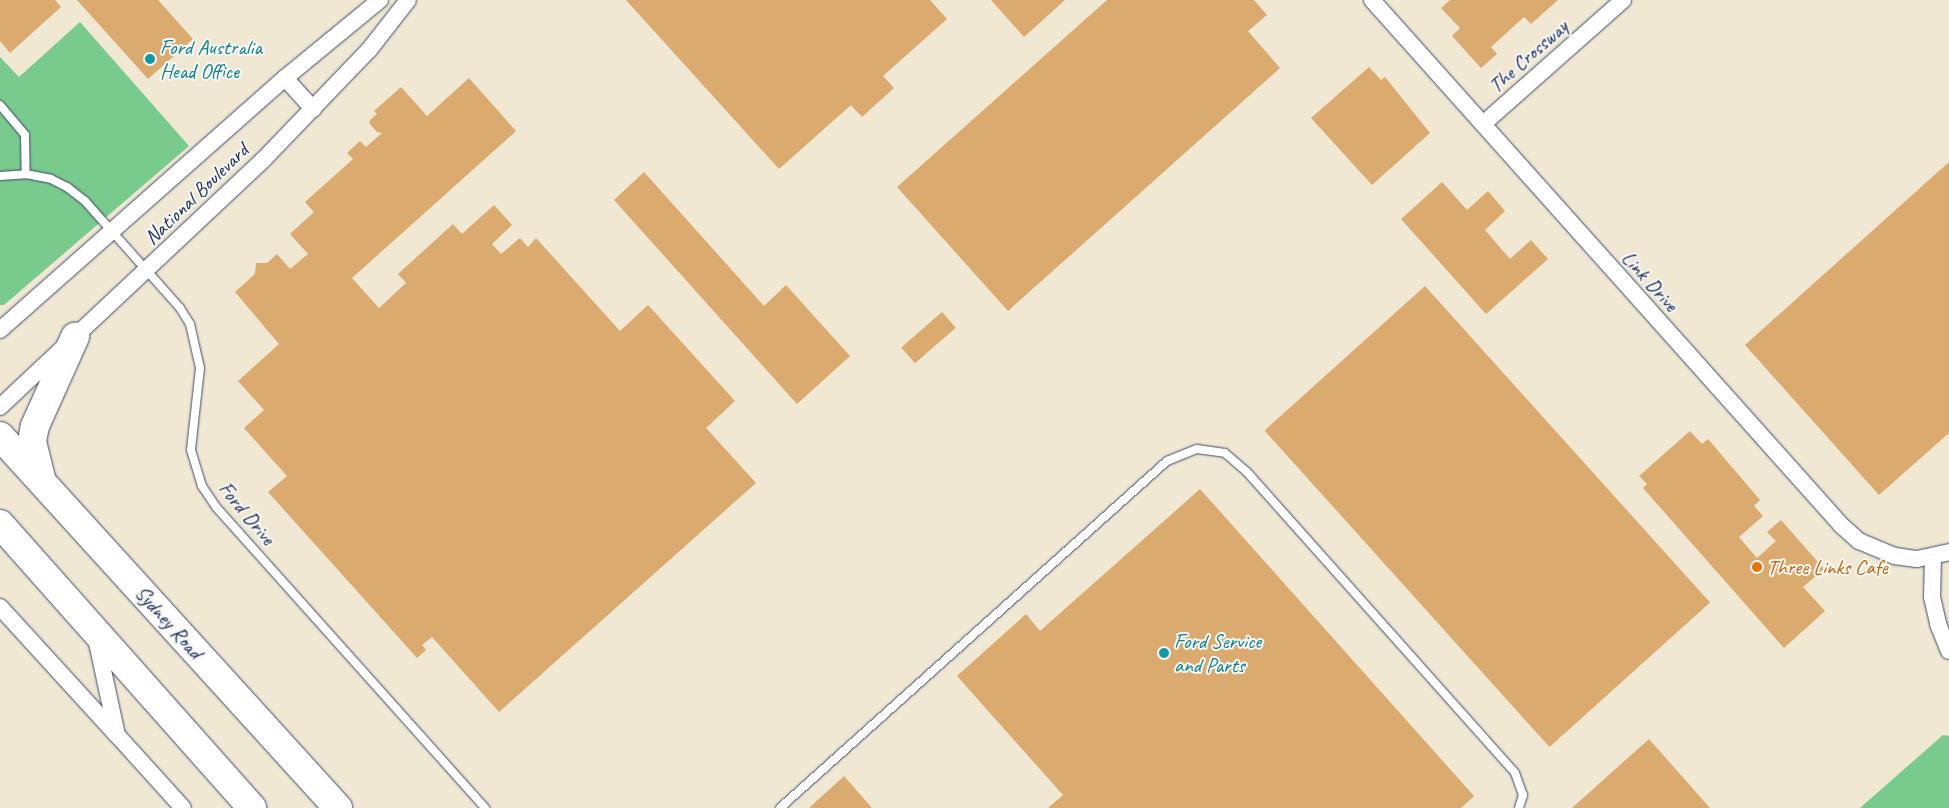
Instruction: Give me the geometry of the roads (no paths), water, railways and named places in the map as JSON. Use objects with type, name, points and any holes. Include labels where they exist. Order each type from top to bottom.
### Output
[{"type":"highway","points":[[42,481],[32,441],[35,426],[75,337]]},
{"type":"highway","name":"Sydney Road","points":[[0,436],[338,808]]},
{"type":"highway","points":[[0,524],[94,627],[252,808]]},
{"type":"street","name":"National Boulevard","points":[[0,330],[285,78],[380,0]]},
{"type":"street","name":"National Boulevard","points":[[0,407],[147,270],[314,109],[369,50],[408,0]]},
{"type":"street","name":"Link Drive","points":[[1372,0],[1841,525],[1875,549],[1917,559],[1933,557]]},
{"type":"street","name":"The Crossway","points":[[1483,124],[1624,0]]},
{"type":"street","points":[[285,78],[314,109]]},
{"type":"street","points":[[1949,552],[1933,557],[1932,597],[1938,624],[1949,651]]},
{"type":"street","points":[[0,608],[183,808]]},
{"type":"street","points":[[94,627],[117,735]]},
{"type":"lane","points":[[0,105],[24,135],[26,174]]},
{"type":"lane","name":"Ford Drive","points":[[0,176],[26,174],[50,179],[67,187],[85,201],[180,308],[190,324],[197,345],[200,368],[191,429],[191,450],[202,486],[216,507],[485,808]]},
{"type":"lane","points":[[780,808],[1167,461],[1197,449],[1225,453],[1247,472],[1515,773],[1523,795],[1519,808]]},
{"type":"place","name":"Ford Australia Head Office","points":[[150,59]]},
{"type":"place","name":"Three Links Cafe","points":[[1757,567]]},
{"type":"place","name":"Ford Service and Parts","points":[[1164,653]]}]
